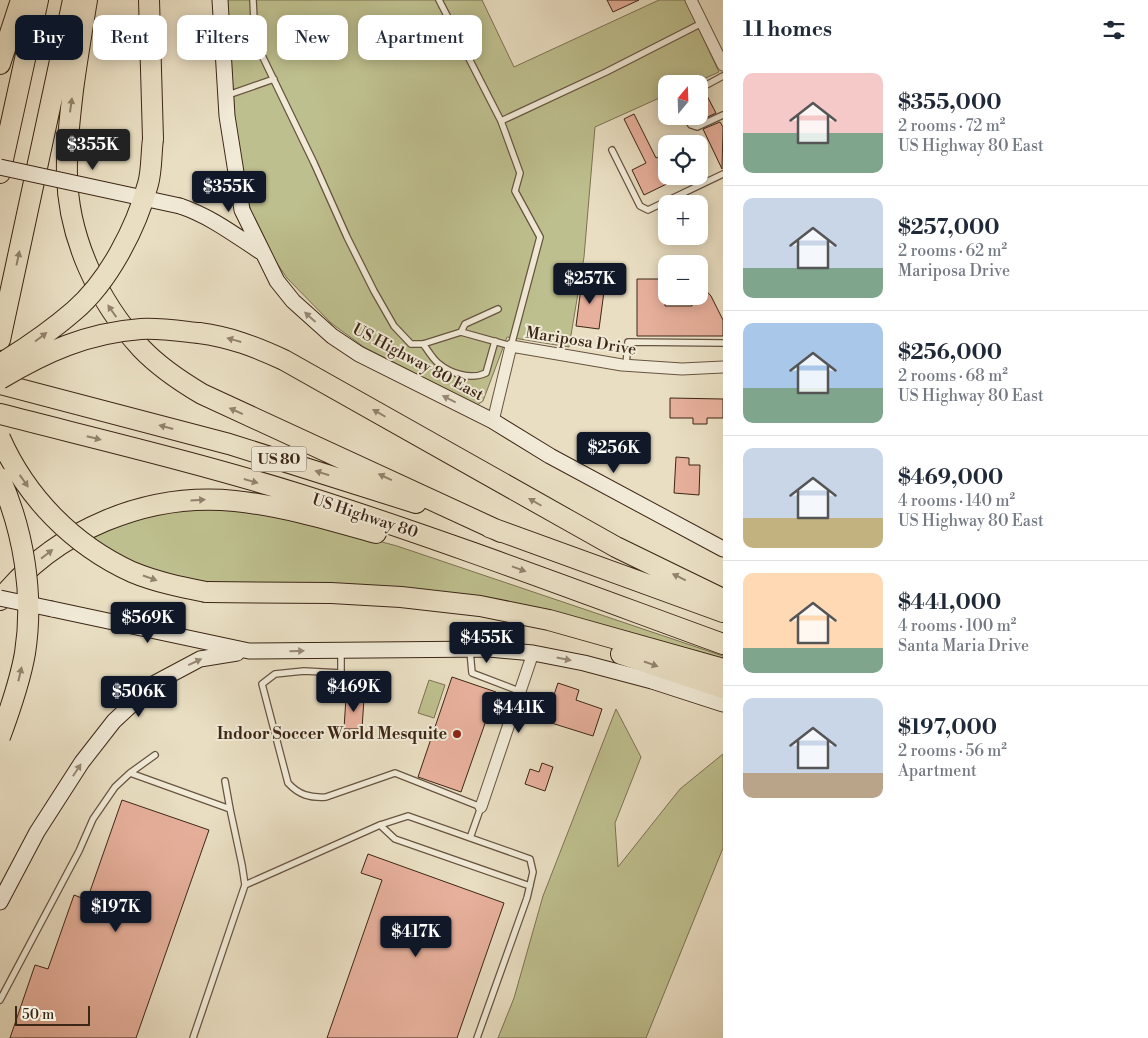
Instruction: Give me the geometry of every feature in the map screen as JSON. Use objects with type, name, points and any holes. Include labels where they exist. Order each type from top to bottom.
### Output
[{"type":"highway","points":[[0,64],[21,0]]},
{"type":"highway","points":[[0,173],[38,0]]},
{"type":"highway","points":[[0,340],[73,0]]},
{"type":"highway","points":[[87,0],[70,114],[67,174],[69,197],[80,246],[88,268],[105,300],[122,326],[160,366],[202,394],[501,532]]},
{"type":"highway","points":[[0,364],[37,340],[76,310],[102,280],[127,241],[148,183],[153,139],[148,0]]},
{"type":"highway","points":[[0,379],[58,348],[100,335],[142,329],[199,333],[222,336],[242,342],[284,360],[616,547],[723,599]]},
{"type":"highway","name":"US Highway 80","points":[[0,384],[238,447],[361,485],[501,532],[723,612]]},
{"type":"highway","name":"US Highway 80","points":[[0,414],[155,454],[301,495],[473,553],[723,644]]},
{"type":"highway","points":[[0,438],[8,455],[33,494],[58,522],[96,552],[132,572],[171,585],[206,592],[379,595],[480,606],[535,617],[723,669]]},
{"type":"highway","points":[[0,478],[11,507],[22,546],[28,586],[28,613],[25,654],[19,681],[0,737]]},
{"type":"highway","points":[[0,599],[24,574],[54,548],[90,527],[122,514],[174,502],[206,499],[252,503],[437,549],[473,553]]},
{"type":"highway","points":[[437,602],[459,609],[497,616],[554,631],[723,688]]},
{"type":"main road","points":[[220,0],[227,116],[242,210],[262,253]]},
{"type":"main road","name":"US Highway 80 East","points":[[0,167],[180,206],[198,212],[262,253],[276,281],[293,301],[332,336],[359,354],[493,421],[550,456],[723,549]]},
{"type":"main road","points":[[0,599],[249,651]]},
{"type":"main road","points":[[0,902],[46,818],[82,762],[114,721],[155,683],[200,659],[249,651],[512,650],[533,652],[584,663],[652,681],[723,704]]},
{"type":"street","points":[[691,0],[723,65]]},
{"type":"street","name":"Mariposa Drive","points":[[493,421],[510,346],[626,365],[682,369],[723,367]]},
{"type":"street","points":[[481,806],[533,652]]},
{"type":"lane","points":[[253,0],[255,41],[314,162],[347,237],[394,326],[411,344],[423,344],[461,332],[510,346],[540,237],[515,191],[520,173],[501,121],[439,0]]},
{"type":"lane","points":[[501,121],[606,72],[702,22]]},
{"type":"lane","points":[[708,84],[723,76]]},
{"type":"lane","points":[[226,96],[274,79]]},
{"type":"lane","points":[[708,122],[723,115]]},
{"type":"lane","points":[[612,150],[640,206],[648,210],[723,174]]},
{"type":"lane","points":[[461,332],[465,324],[498,309]]},
{"type":"lane","points":[[423,344],[438,363],[458,374],[480,376],[486,373],[495,341]]},
{"type":"lane","points":[[626,365],[628,342],[723,344]]},
{"type":"lane","points":[[470,649],[472,673],[519,691]]},
{"type":"lane","points":[[341,650],[341,673],[304,671],[275,674],[262,684],[286,778],[294,790],[315,798],[326,797],[395,774],[481,806],[470,838]]},
{"type":"lane","points":[[0,1000],[79,851],[93,819],[115,787],[130,773],[155,755]]},
{"type":"lane","points":[[130,773],[230,809]]},
{"type":"lane","points":[[192,1038],[244,885],[242,865],[225,780]]},
{"type":"lane","points":[[244,885],[380,825],[408,816],[530,859],[533,872],[530,886],[477,1038]]},
{"type":"lane","points":[[380,825],[395,839],[530,886]]},
{"type":"green space","points":[[227,0],[482,0],[514,67],[659,0],[685,0],[719,72],[708,77],[708,75],[658,75],[658,99],[595,127],[584,257],[569,347],[507,337],[483,401],[477,405],[364,347],[331,323],[287,278],[264,244],[251,212],[237,152],[231,60],[267,60],[267,15],[228,15]]},
{"type":"green space","points":[[201,506],[289,517],[397,546],[723,656],[723,663],[588,625],[213,587],[133,566],[86,536],[116,522]]},
{"type":"green space","points":[[429,680],[445,685],[434,718],[418,713]]},
{"type":"green space","points":[[616,709],[641,757],[615,823],[618,867],[680,789],[723,754],[723,848],[646,1038],[498,1038],[514,998],[543,896]]},
{"type":"building","points":[[607,0],[639,0],[613,12]]},
{"type":"building","points":[[708,98],[716,113],[708,117]]},
{"type":"building","points":[[634,114],[656,158],[658,157],[658,185],[665,185],[644,195],[632,170],[646,163],[624,119]]},
{"type":"building","points":[[720,122],[723,127],[722,169],[708,140],[708,135],[706,135],[703,129]]},
{"type":"building","points":[[637,279],[658,279],[658,305],[708,305],[708,293],[723,320],[723,336],[637,336]]},
{"type":"building","points":[[582,280],[605,284],[599,329],[576,326]]},
{"type":"building","points":[[670,398],[723,399],[723,418],[707,418],[707,424],[693,424],[693,418],[670,418]]},
{"type":"building","points":[[676,457],[689,458],[689,465],[700,465],[699,495],[674,493]]},
{"type":"building","name":"Indoor Soccer World Mesquite","points":[[452,677],[496,692],[461,792],[418,777]]},
{"type":"building","points":[[558,683],[579,690],[576,700],[602,709],[593,736],[545,721]]},
{"type":"building","points":[[346,697],[364,698],[362,729],[344,729]]},
{"type":"building","points":[[542,763],[553,767],[545,791],[525,784],[530,769],[539,772]]},
{"type":"building","points":[[122,800],[209,830],[136,1038],[10,1038],[35,965],[48,969],[74,895],[87,900]]},
{"type":"building","points":[[368,854],[504,903],[457,1038],[327,1038],[382,880],[361,873]]},
{"type":"place","name":"Indoor Soccer World Mesquite","points":[[457,734]]}]
